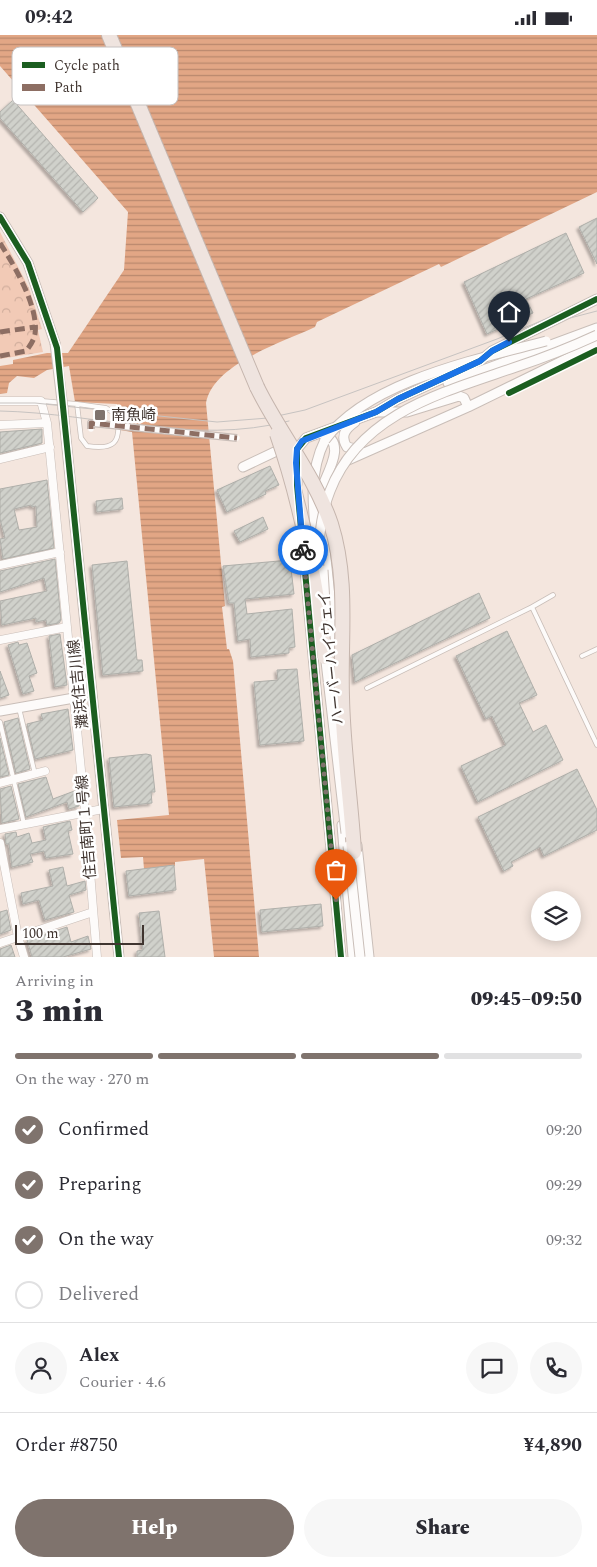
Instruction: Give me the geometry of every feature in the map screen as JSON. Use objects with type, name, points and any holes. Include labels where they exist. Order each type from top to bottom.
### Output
[{"type":"highway","points":[[109,35],[114,47]]},
{"type":"highway","points":[[109,35],[114,47]]},
{"type":"highway","points":[[138,105],[284,455],[311,563],[327,663]]},
{"type":"highway","points":[[138,105],[257,387],[278,427],[308,472],[331,525],[343,583],[342,700],[355,849]]},
{"type":"street","name":"灘浜住吉川線","points":[[0,217],[28,263],[55,343],[119,957]]},
{"type":"street","points":[[376,412],[398,399],[480,361],[492,351],[597,299]]},
{"type":"street","points":[[352,957],[312,486],[320,450],[331,432],[354,410],[411,382],[454,366],[546,341],[597,324]]},
{"type":"street","points":[[243,467],[306,438],[401,404],[458,379],[597,328]]},
{"type":"street","name":"ハーバーハイウェイ","points":[[360,957],[319,581],[322,521],[334,480],[358,446],[388,419],[419,402],[597,335]]},
{"type":"street","name":"ハーバーハイウェイ","points":[[365,957],[355,849],[334,704],[324,580],[327,521],[339,483],[362,450],[380,431],[403,416],[443,398],[521,371],[597,340]]},
{"type":"street","points":[[326,477],[341,464],[377,446],[468,407],[597,345]]},
{"type":"street","points":[[376,412],[407,412],[459,396],[464,398],[468,407]]},
{"type":"street","points":[[0,401],[40,401]]},
{"type":"street","name":"住吉南町１号線","points":[[40,401],[47,423],[50,447],[85,811],[95,956]]},
{"type":"street","points":[[362,417],[344,432],[344,443],[351,450],[358,451],[377,446]]},
{"type":"street","points":[[0,425],[47,423]]},
{"type":"street","points":[[91,429],[91,423],[237,438]]},
{"type":"street","points":[[319,433],[330,437],[335,448],[334,461],[320,490],[320,506],[349,764],[355,849],[369,957]]},
{"type":"street","points":[[306,438],[297,449],[296,463],[341,957]]},
{"type":"street","points":[[0,459],[50,447]]},
{"type":"street","points":[[0,565],[60,552]]},
{"type":"street","points":[[0,640],[67,627]]},
{"type":"street","points":[[327,663],[349,764]]},
{"type":"street","points":[[0,711],[74,698]]},
{"type":"street","points":[[0,783],[45,771]]},
{"type":"street","points":[[0,829],[85,811],[104,809]]},
{"type":"street","points":[[0,843],[18,937],[24,957]]},
{"type":"street","points":[[350,917],[355,849]]},
{"type":"street","points":[[332,861],[352,957]]},
{"type":"street","points":[[0,943],[93,912]]},
{"type":"lane","points":[[40,401],[77,404],[106,407],[117,415],[118,435],[111,446],[104,449],[87,446],[81,439],[77,404]]},
{"type":"lane","points":[[367,688],[554,595]]},
{"type":"lane","points":[[532,607],[597,745]]},
{"type":"lane","points":[[582,656],[597,649]]},
{"type":"lane","points":[[19,708],[35,774]]},
{"type":"lane","points":[[0,722],[24,824]]},
{"type":"green space","points":[[0,232],[29,288],[42,329],[38,330],[43,352],[0,359]]},
{"type":"shaded area","points":[[0,35],[597,35],[597,192],[441,267],[439,264],[317,322],[315,327],[250,356],[221,377],[211,389],[206,403],[225,606],[222,607],[227,649],[229,649],[233,661],[259,957],[214,957],[204,859],[175,862],[175,866],[144,869],[143,857],[121,858],[117,820],[169,815],[132,432],[120,430],[117,404],[75,402],[69,366],[47,370],[34,378],[17,376],[9,383],[7,393],[0,394],[0,366],[13,364],[13,360],[47,353],[68,353],[124,270],[128,212],[34,105],[178,105],[178,47],[12,47],[12,80],[0,66]]},
{"type":"building","points":[[12,101],[12,105],[17,105],[98,198],[83,212],[0,118],[0,112]]},
{"type":"building","points":[[597,218],[597,264],[579,227]]},
{"type":"building","points":[[566,233],[584,273],[526,299],[533,313],[487,334],[464,282]]},
{"type":"building","points":[[42,429],[42,443],[0,453],[0,432]]},
{"type":"building","points":[[270,466],[279,485],[265,491],[266,494],[227,512],[217,490]]},
{"type":"building","points":[[47,480],[54,548],[3,559],[0,539],[5,538],[0,519],[0,489]],"holes":[[[31,505],[32,507],[36,506],[37,527],[19,530],[14,509]]]},
{"type":"building","points":[[122,498],[123,509],[97,512],[96,501]]},
{"type":"building","points":[[263,517],[268,529],[240,542],[234,531]]},
{"type":"building","points":[[55,559],[61,620],[59,623],[47,625],[46,620],[36,622],[36,618],[2,625],[0,601],[47,591],[44,578],[0,592],[0,571]]},
{"type":"building","points":[[290,560],[294,594],[245,599],[247,614],[292,609],[295,647],[289,648],[289,653],[251,657],[250,639],[238,641],[234,603],[229,603],[223,566]]},
{"type":"building","points":[[127,561],[137,660],[142,660],[143,671],[103,675],[92,565]]},
{"type":"building","points":[[479,593],[490,618],[355,682],[352,655]]},
{"type":"building","points":[[507,631],[537,695],[519,703],[533,732],[546,725],[563,760],[478,802],[461,766],[506,745],[492,716],[486,719],[456,656]]},
{"type":"building","points":[[60,634],[67,685],[55,687],[49,636]]},
{"type":"building","points":[[18,642],[19,645],[27,643],[37,673],[29,676],[34,691],[23,694],[8,645]]},
{"type":"building","points":[[297,669],[304,741],[260,745],[254,682],[278,680],[277,670]]},
{"type":"building","points":[[0,671],[9,695],[0,698]]},
{"type":"building","points":[[68,709],[73,750],[35,759],[27,724],[43,720],[41,714]]},
{"type":"building","points":[[18,718],[30,769],[16,773],[4,722]]},
{"type":"building","points":[[0,738],[9,775],[0,777]]},
{"type":"building","points":[[151,755],[155,792],[151,792],[152,803],[114,807],[109,758]]},
{"type":"building","points":[[577,769],[597,810],[597,830],[544,856],[540,847],[511,862],[513,866],[504,871],[478,817]]},
{"type":"building","points":[[46,777],[53,799],[77,790],[79,806],[69,809],[67,802],[26,817],[18,784]]},
{"type":"building","points":[[11,786],[19,819],[2,823],[0,789]]},
{"type":"building","points":[[70,821],[72,830],[68,831],[73,854],[46,858],[44,851],[30,854],[33,862],[12,867],[9,844],[6,844],[5,834],[16,832],[17,837],[29,833],[32,843],[46,840],[43,827]]},
{"type":"building","points":[[174,865],[176,890],[129,896],[126,871]]},
{"type":"building","points":[[63,867],[67,886],[85,881],[86,890],[69,895],[74,912],[45,920],[39,900],[23,904],[21,893],[53,886],[49,870]]},
{"type":"building","points":[[321,904],[323,926],[262,932],[260,910]]},
{"type":"building","points":[[7,910],[11,930],[0,934],[0,912]]},
{"type":"building","points":[[159,911],[165,957],[137,957],[137,951],[143,950],[139,913]]},
{"type":"building","points":[[67,927],[71,942],[88,936],[91,949],[63,957],[32,957],[27,940]]},
{"type":"building","points":[[11,945],[15,957],[0,957],[0,949]]},
{"type":"tram line","points":[[0,403],[35,403],[217,422],[268,418],[305,410],[497,339],[597,298]]},
{"type":"tram line","points":[[551,323],[597,311]]},
{"type":"tram line","points":[[0,411],[36,413],[181,429],[253,428],[289,421]]},
{"type":"marked path","points":[[0,243],[24,287],[33,311],[35,323],[35,334],[32,343],[26,351],[0,356]]},
{"type":"marked path","points":[[0,332],[35,327]]},
{"type":"marked path","points":[[91,429],[91,423],[237,438]]},
{"type":"cycle path","points":[[0,217],[28,263],[57,348],[119,957]]},
{"type":"cycle path","points":[[341,957],[297,485],[297,449],[306,438],[376,412],[398,399],[480,361],[492,351],[597,299]]},
{"type":"cycle path","points":[[509,393],[597,350]]},
{"type":"way so far","points":[[303,550],[336,900]]},
{"type":"place","name":"南魚崎","points":[[100,415]]},
{"type":"route","points":[[303,550],[296,463],[297,449],[302,441],[376,412],[398,399],[480,361],[492,351],[509,342]]}]
